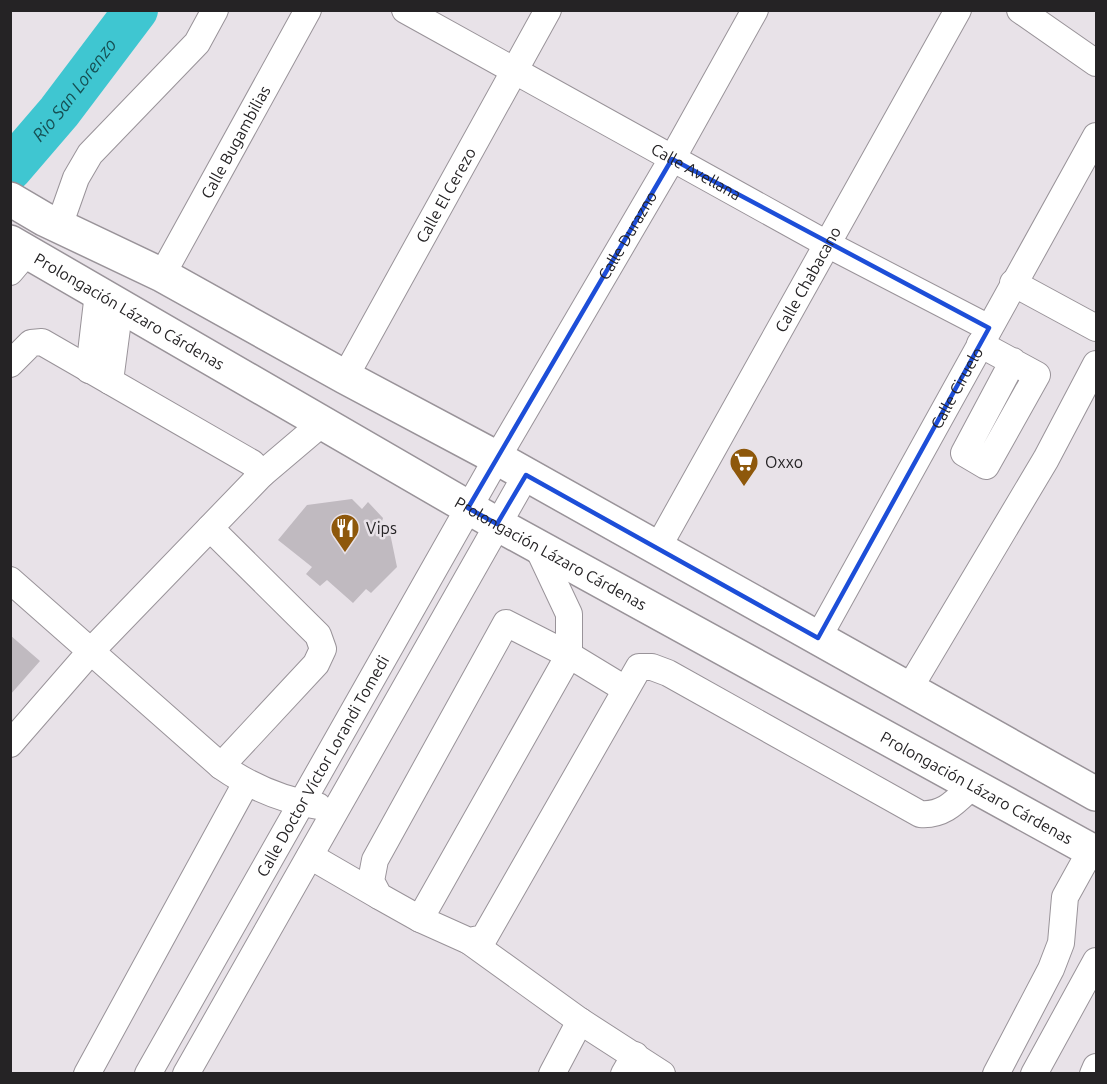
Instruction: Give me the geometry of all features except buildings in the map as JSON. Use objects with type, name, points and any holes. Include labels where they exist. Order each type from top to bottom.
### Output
[{"type":"main road","points":[[10,199],[162,275],[496,458],[1096,794]]},
{"type":"main road","name":"Prolongación Lázaro Cárdenas","points":[[16,253],[109,299],[537,546],[1094,852]]},
{"type":"street","points":[[52,222],[90,154],[197,43],[215,10]]},
{"type":"street","name":"Calle Bugambilias","points":[[162,275],[308,10]]},
{"type":"street","name":"Calle Avellana","points":[[405,10],[827,244],[984,336],[1012,361]]},
{"type":"street","name":"Calle El Cerezo","points":[[345,377],[548,10]]},
{"type":"street","name":"Calle Durazno","points":[[496,458],[672,159],[755,10]]},
{"type":"street","name":"Calle Chabacano","points":[[657,549],[958,10]]},
{"type":"street","points":[[1020,10],[1096,63]]},
{"type":"street","name":"Calle Ciruelo","points":[[818,639],[1096,136]]},
{"type":"street","points":[[1013,283],[1096,328]]},
{"type":"street","points":[[99,376],[109,299]]},
{"type":"street","points":[[10,364],[31,343],[42,342],[257,468]]},
{"type":"street","points":[[909,689],[1046,459],[1096,364]]},
{"type":"street","points":[[10,744],[91,651],[210,528],[257,468],[314,419]]},
{"type":"street","name":"Calle Doctor Víctor Lorandi Tomedi","points":[[148,1074],[496,458]]},
{"type":"street","name":"Calle Doctor Víctor Lorandi Tomedi","points":[[186,1074],[526,475]]},
{"type":"street","points":[[210,528],[318,635],[323,649],[316,664],[221,766]]},
{"type":"street","points":[[420,919],[569,655],[569,614],[537,546]]},
{"type":"street","points":[[10,580],[221,766],[246,783],[276,796],[301,803],[337,807]]},
{"type":"street","points":[[379,896],[371,881],[375,860],[506,623],[569,655],[625,689]]},
{"type":"street","points":[[469,941],[484,938],[494,924],[639,667],[652,667],[920,814],[932,815],[944,812],[973,785]]},
{"type":"street","points":[[87,1074],[246,783]]},
{"type":"street","points":[[996,1074],[1051,969],[1061,943],[1065,897],[1094,852]]},
{"type":"street","points":[[310,856],[420,919],[469,941],[580,1021],[630,1064],[662,1074]]},
{"type":"street","points":[[1034,1074],[1096,961]]},
{"type":"street","points":[[552,1074],[580,1021]]},
{"type":"street","points":[[1093,1074],[1096,1067]]},
{"type":"highlighted area","points":[[672,159],[989,328],[818,638],[526,475],[497,524],[468,508]]},
{"type":"waterway","name":"Rio San Lorenzo","points":[[10,169],[59,112],[136,10]]},
{"type":"place","name":"Oxxo","points":[[744,488]]},
{"type":"place","name":"Vips","points":[[345,554]]}]
